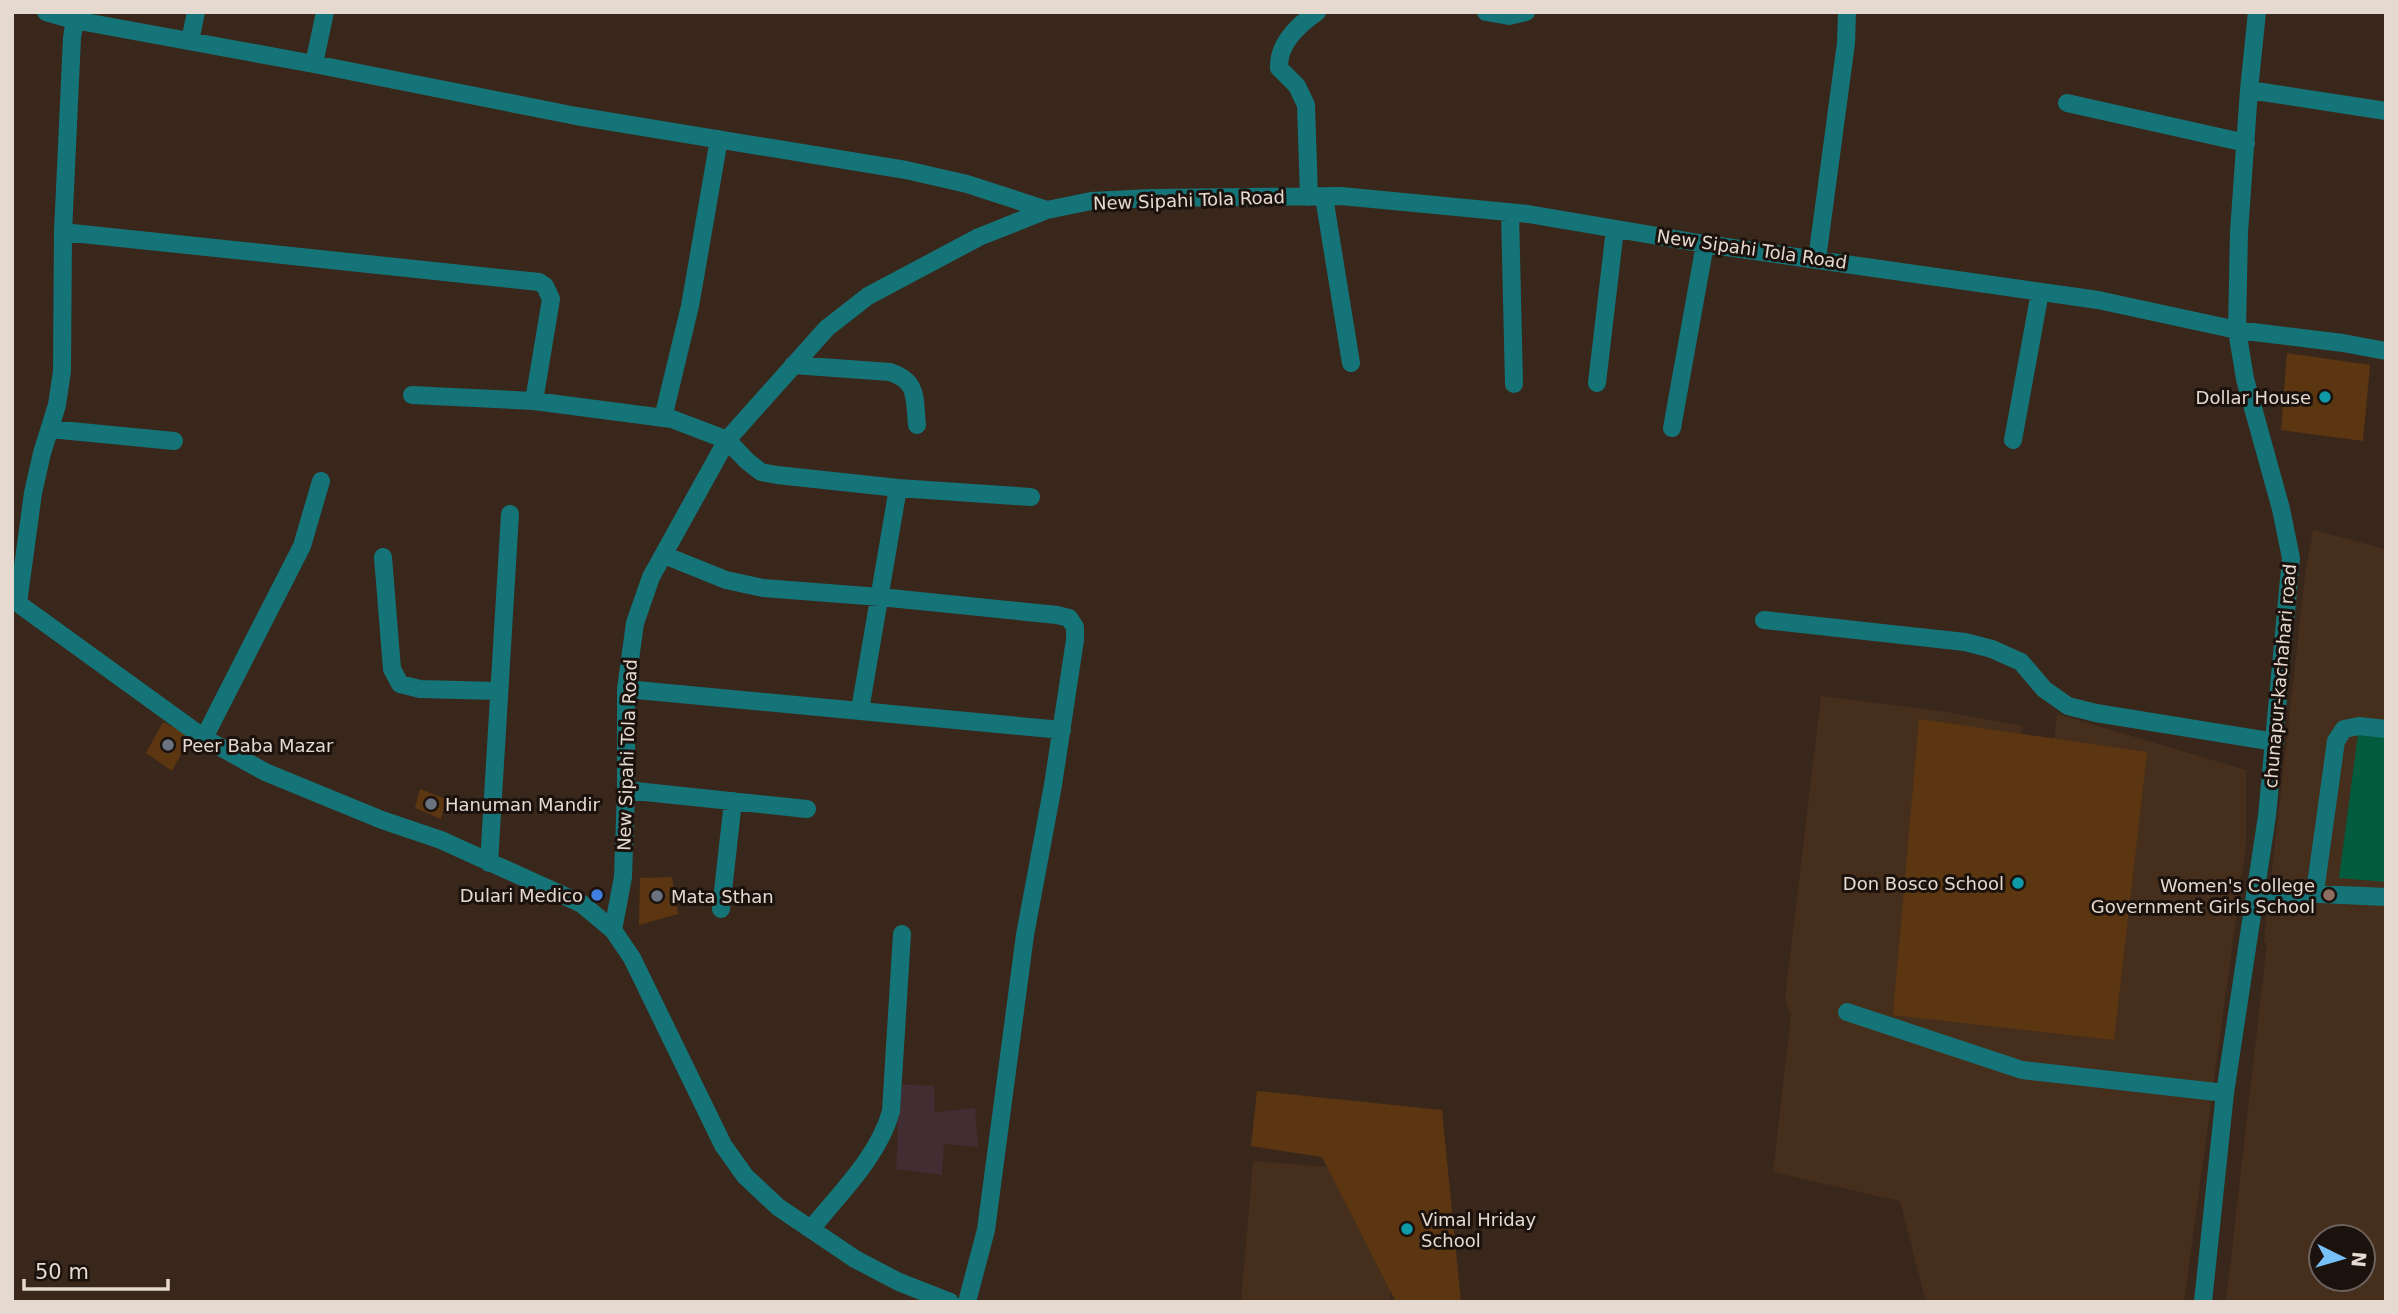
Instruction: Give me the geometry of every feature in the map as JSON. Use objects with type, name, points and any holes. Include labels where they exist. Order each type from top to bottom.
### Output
[{"type":"street","points":[[46,12],[576,116],[906,170],[967,184],[1047,210]]},
{"type":"street","points":[[190,41],[195,12]]},
{"type":"street","points":[[314,64],[325,12]]},
{"type":"street","points":[[1317,12],[1286,41],[1279,56],[1279,68],[1297,86],[1306,105],[1316,197],[1351,363]]},
{"type":"street","points":[[1486,12],[1509,16],[1526,12]]},
{"type":"street","points":[[1817,259],[1846,43],[1847,12]]},
{"type":"street","name":"chunapur-kachahari road","points":[[2203,1302],[2225,1093],[2267,816],[2291,558],[2281,509],[2245,379],[2237,330],[2239,232],[2257,12]]},
{"type":"street","points":[[75,16],[63,232],[62,371],[57,405],[33,493],[15,601],[204,738],[265,772],[382,820],[441,840],[582,904],[613,930],[632,958],[723,1145],[745,1176],[778,1207],[855,1259],[899,1282],[950,1302]]},
{"type":"street","points":[[2249,90],[2386,111]]},
{"type":"street","points":[[2067,103],[2246,143]]},
{"type":"street","points":[[663,418],[690,306],[719,139]]},
{"type":"street","name":"New Sipahi Tola Road","points":[[613,930],[623,877],[626,689],[635,623],[651,577],[727,440],[827,328],[868,296],[979,237],[1047,210],[1091,201],[1152,198],[1316,197],[1510,212],[1705,244],[2098,300],[2237,330],[2386,351]]},
{"type":"street","points":[[1510,212],[1514,384]]},
{"type":"street","points":[[1597,383],[1615,229]]},
{"type":"street","points":[[63,232],[539,282],[545,286],[551,299],[534,401]]},
{"type":"street","points":[[1672,428],[1705,244]]},
{"type":"street","points":[[2013,440],[2040,292]]},
{"type":"street","points":[[793,365],[890,372],[904,377],[914,389],[917,425]]},
{"type":"street","points":[[412,395],[534,401],[672,419],[727,440],[761,472],[898,488],[1031,497]]},
{"type":"street","points":[[50,429],[174,441]]},
{"type":"street","points":[[204,738],[302,546],[321,481]]},
{"type":"street","points":[[860,710],[898,488]]},
{"type":"street","points":[[489,863],[510,514]]},
{"type":"street","points":[[664,555],[726,580],[763,588],[880,597],[1069,618],[1075,628],[1062,730],[1025,934],[986,1230],[967,1302]]},
{"type":"street","points":[[383,557],[392,669],[400,684],[419,689],[498,691]]},
{"type":"street","points":[[1764,620],[1965,642],[1992,649],[2021,662],[2044,689],[2068,706],[2275,742]]},
{"type":"street","points":[[626,689],[1062,730]]},
{"type":"street","points":[[2315,892],[2336,741],[2344,729],[2359,726],[2386,729]]},
{"type":"street","points":[[626,790],[807,809]]},
{"type":"street","points":[[721,909],[733,801]]},
{"type":"street","points":[[2256,891],[2386,897]]},
{"type":"street","points":[[811,1229],[886,1131],[891,1111],[902,934]]},
{"type":"street","points":[[1847,1012],[2022,1070],[2225,1093]]},
{"type":"shaded area","name":"Women's College Government Girls School","points":[[2313,530],[2386,549],[2386,1302],[2226,1302],[2267,943],[2264,942],[2305,576]]},
{"type":"shaded area","points":[[1821,696],[1941,711],[2022,726],[2022,741],[2053,749],[2057,714],[2246,770],[2246,844],[2184,1302],[1926,1302],[1900,1201],[1773,1172],[1791,1016],[1785,999]]},
{"type":"shaded area","points":[[893,1084],[934,1086],[935,1112],[975,1108],[978,1147],[944,1144],[942,1175],[896,1169],[898,1132]]},
{"type":"shaded area","points":[[1253,1161],[1390,1172],[1390,1302],[1241,1302]]},
{"type":"green space","points":[[2359,726],[2386,730],[2386,882],[2339,878]]},
{"type":"building","name":"Dollar House","points":[[2287,353],[2370,365],[2363,441],[2281,430]]},
{"type":"building","name":"Don Bosco School","points":[[1919,719],[2147,752],[2114,1040],[1893,1015]]},
{"type":"building","name":"Peer Baba Mazar","points":[[163,722],[191,736],[172,771],[146,753]]},
{"type":"building","name":"Hanuman Mandir","points":[[420,789],[446,799],[441,819],[415,808]]},
{"type":"building","name":"Mata Sthan","points":[[672,877],[678,914],[639,925],[640,878]]},
{"type":"building","name":"Vimal Hriday School","points":[[1257,1091],[1442,1110],[1461,1302],[1396,1302],[1322,1157],[1251,1146]]},
{"type":"place","name":"Dollar House","points":[[2325,397]]},
{"type":"place","name":"Peer Baba Mazar","points":[[168,745]]},
{"type":"place","name":"Hanuman Mandir","points":[[431,804]]},
{"type":"place","name":"Don Bosco School","points":[[2018,883]]},
{"type":"place","name":"Dulari Medico","points":[[597,895]]},
{"type":"place","name":"Women's College Government Girls School","points":[[2329,895]]},
{"type":"place","name":"Mata Sthan","points":[[657,896]]},
{"type":"place","name":"Vimal Hriday School","points":[[1407,1229]]}]
